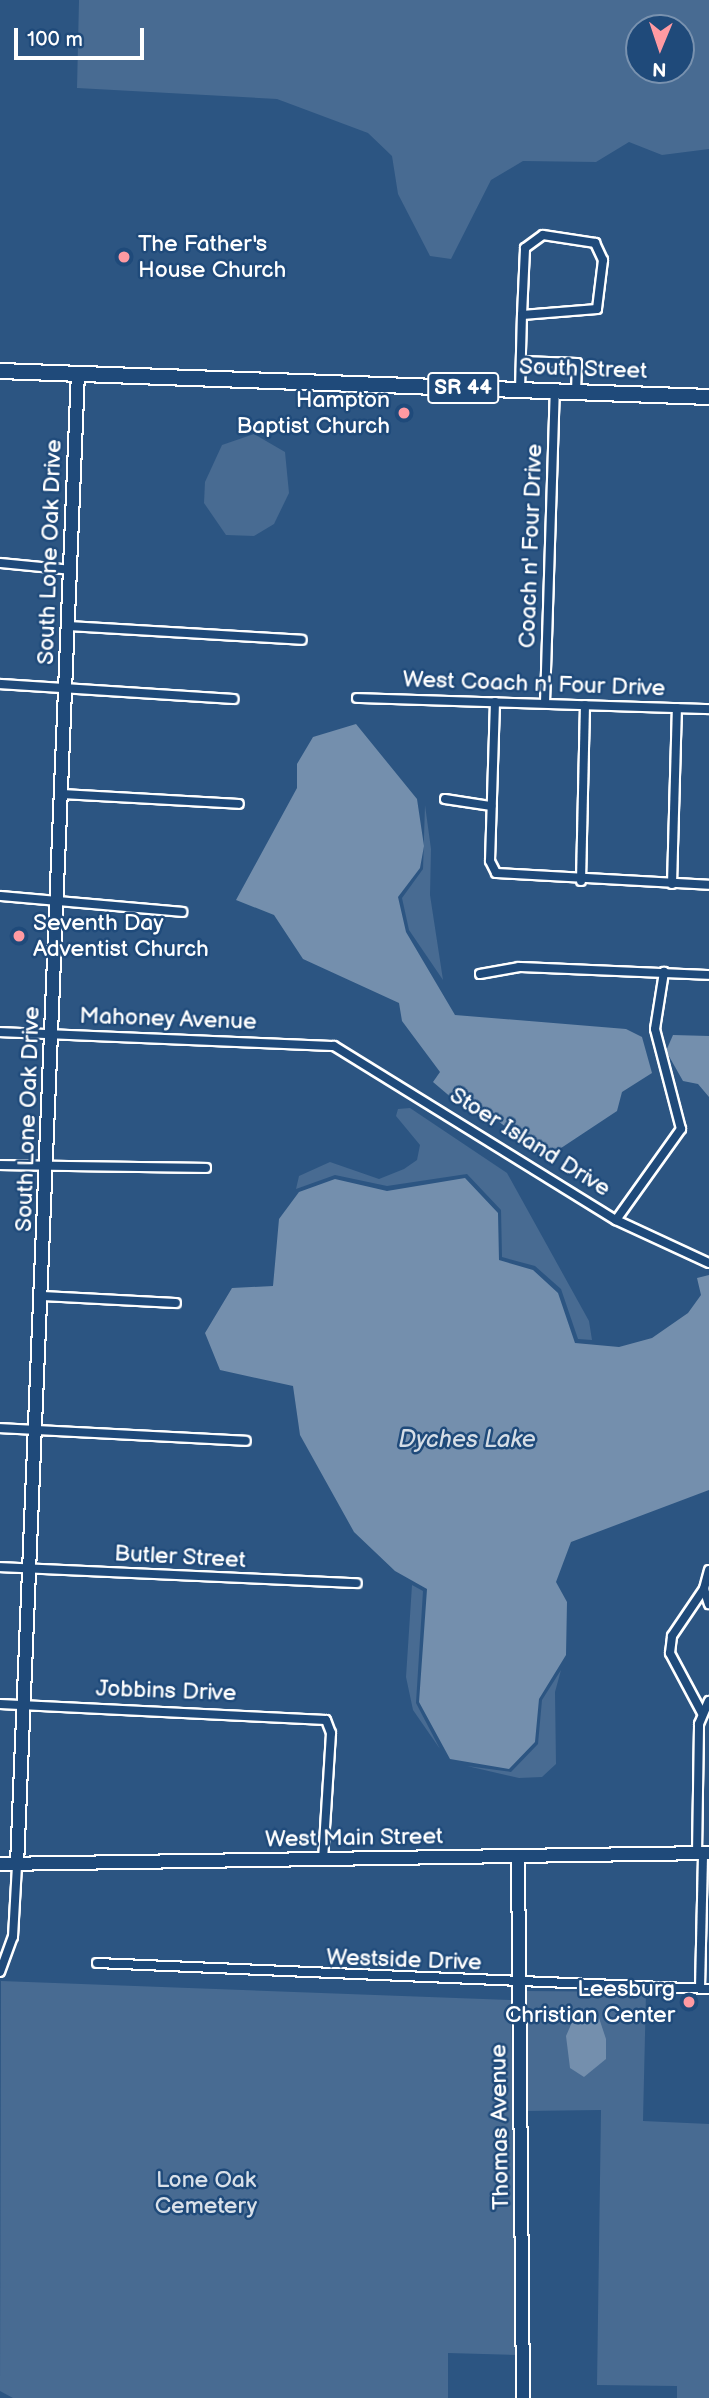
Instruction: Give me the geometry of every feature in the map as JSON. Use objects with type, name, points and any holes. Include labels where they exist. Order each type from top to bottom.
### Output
[{"type":"main road","name":"SR 44","points":[[0,371],[78,374]]},
{"type":"main road","name":"South Street","points":[[78,374],[709,397]]},
{"type":"street","points":[[520,390],[520,361],[522,315],[525,248],[544,235],[595,243],[603,260],[597,309],[522,315]]},
{"type":"street","points":[[520,361],[577,363],[576,392]]},
{"type":"street","name":"South Lone Oak Drive","points":[[17,1865],[59,897],[78,374]]},
{"type":"street","name":"Coach n' Four Drive","points":[[545,703],[555,391]]},
{"type":"street","points":[[0,563],[71,570]]},
{"type":"street","points":[[68,626],[302,639]]},
{"type":"street","points":[[0,684],[234,699]]},
{"type":"street","name":"West Coach n' Four Drive","points":[[357,698],[709,709]]},
{"type":"street","points":[[495,702],[490,861],[496,873],[581,881],[709,885]]},
{"type":"street","points":[[581,881],[586,705]]},
{"type":"street","points":[[672,884],[677,708]]},
{"type":"street","points":[[62,794],[239,804]]},
{"type":"street","points":[[445,799],[491,806]]},
{"type":"street","points":[[0,896],[59,897],[183,912]]},
{"type":"street","points":[[480,974],[519,967],[709,975]]},
{"type":"street","points":[[616,1220],[681,1129],[655,1029],[664,972]]},
{"type":"street","name":"Mahoney Avenue","points":[[0,1032],[334,1046]]},
{"type":"street","name":"Stoer Island Drive","points":[[334,1046],[616,1220],[709,1263]]},
{"type":"street","points":[[0,1165],[206,1168]]},
{"type":"street","points":[[42,1296],[176,1303]]},
{"type":"street","points":[[0,1428],[246,1441]]},
{"type":"street","name":"Butler Street","points":[[0,1567],[358,1583]]},
{"type":"street","points":[[705,1989],[702,1713],[670,1653],[678,1625],[704,1588],[709,1570]]},
{"type":"street","points":[[704,1588],[709,1604]]},
{"type":"street","points":[[702,1713],[709,1701]]},
{"type":"street","name":"Jobbins Drive","points":[[0,1704],[328,1722],[323,1860]]},
{"type":"street","name":"West Main Street","points":[[0,1864],[703,1853]]},
{"type":"street","name":"Thomas Avenue","points":[[518,1856],[523,2398]]},
{"type":"street","points":[[0,1972],[13,1937],[17,1865]]},
{"type":"street","name":"Westside Drive","points":[[97,1963],[705,1989]]},
{"type":"green space","points":[[79,0],[709,0],[709,149],[662,155],[629,142],[596,162],[523,161],[491,180],[451,259],[430,256],[398,194],[392,156],[368,133],[277,99],[77,88]]},
{"type":"green space","points":[[254,434],[285,452],[289,493],[274,524],[254,536],[226,535],[204,503],[205,482],[222,445]]},
{"type":"green space","points":[[425,805],[431,849],[430,895],[443,980],[409,930],[402,898],[423,869]]},
{"type":"green space","points":[[410,1108],[507,1173],[589,1321],[592,1340],[578,1339],[561,1289],[535,1266],[502,1257],[501,1210],[467,1174],[387,1186],[335,1175],[296,1189],[299,1176],[330,1162],[379,1179],[404,1169],[417,1160],[420,1145],[396,1116],[398,1109]]},
{"type":"green space","points":[[412,1585],[423,1591],[416,1703],[440,1749],[413,1710],[406,1677]]},
{"type":"green space","points":[[561,1670],[555,1692],[556,1764],[542,1777],[519,1778],[467,1766],[511,1772],[538,1744],[542,1700]]},
{"type":"green space","name":"Lone Oak Cemetery","points":[[1,1981],[511,2000],[517,2355],[448,2353],[448,2398],[13,2398],[0,2391]]},
{"type":"green space","points":[[525,1991],[646,1992],[643,2121],[709,2124],[709,2398],[677,2398],[677,2386],[597,2385],[601,2110],[525,2111]]},
{"type":"water","points":[[356,724],[417,799],[424,846],[420,868],[398,897],[406,932],[455,1015],[626,1029],[642,1037],[652,1073],[622,1092],[617,1111],[546,1158],[467,1097],[453,1099],[433,1082],[440,1072],[402,1021],[399,1003],[303,959],[274,915],[236,900],[297,788],[297,764],[313,737]]},
{"type":"water","points":[[673,1035],[709,1036],[709,1097],[698,1084],[683,1081],[666,1051]]},
{"type":"water","name":"Dyches Lake","points":[[465,1178],[498,1213],[499,1260],[533,1270],[558,1293],[575,1343],[619,1347],[652,1338],[688,1313],[701,1295],[697,1278],[709,1275],[709,1490],[571,1542],[556,1582],[567,1602],[566,1655],[539,1699],[535,1742],[509,1769],[450,1759],[419,1702],[427,1589],[395,1571],[354,1532],[300,1435],[293,1386],[220,1370],[205,1333],[232,1288],[273,1286],[279,1219],[299,1192],[335,1179],[387,1191]]},
{"type":"water","points":[[585,2009],[598,2015],[606,2039],[606,2059],[584,2077],[570,2068],[566,2036],[576,2013]]},
{"type":"place","name":"The Father's House Church","points":[[124,257]]},
{"type":"place","name":"Hampton Baptist Church","points":[[404,413]]},
{"type":"place","name":"Seventh Day Adventist Church","points":[[19,936]]},
{"type":"place","name":"Leesburg Christian Center","points":[[689,2002]]}]
